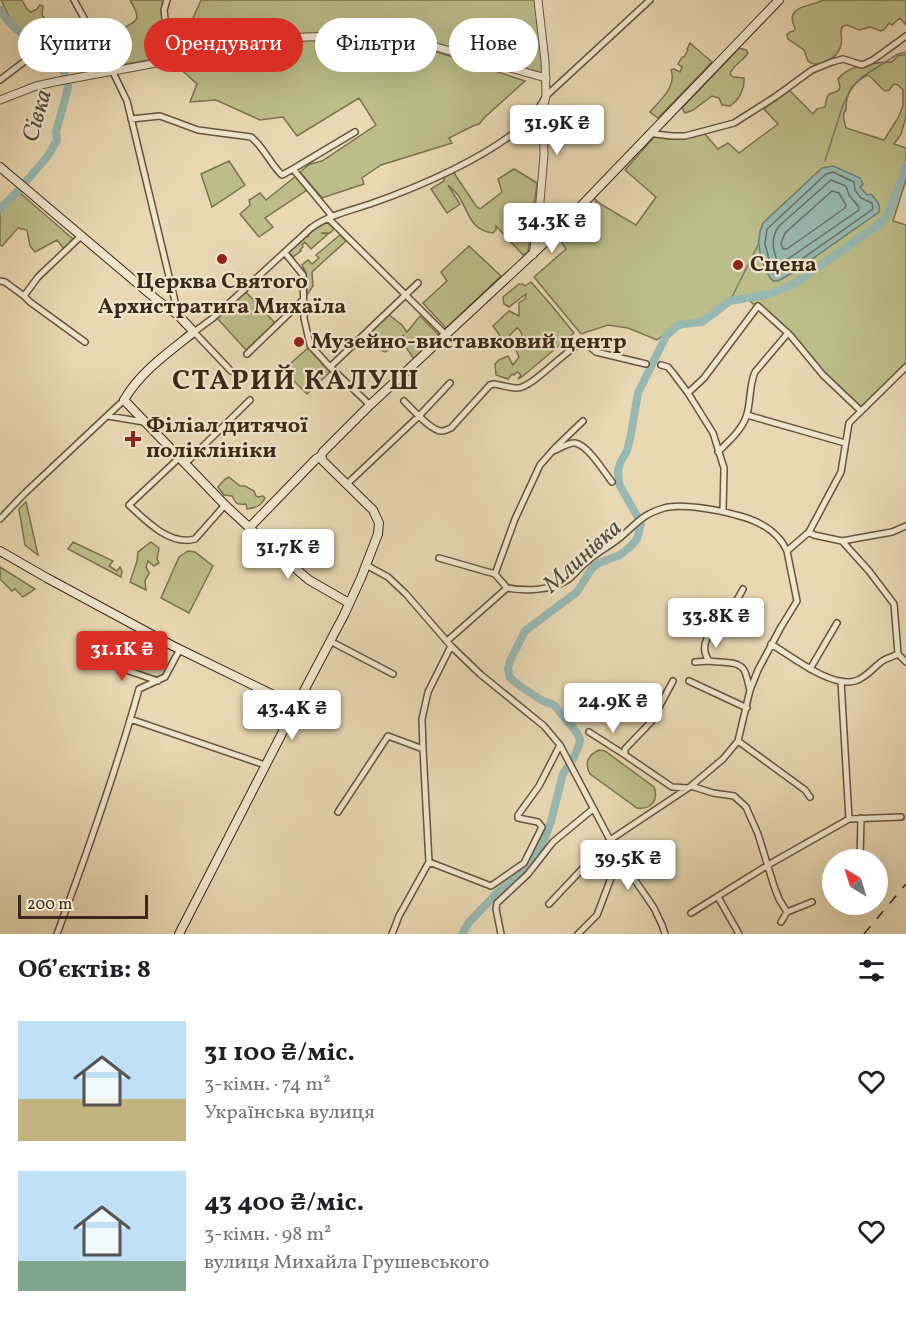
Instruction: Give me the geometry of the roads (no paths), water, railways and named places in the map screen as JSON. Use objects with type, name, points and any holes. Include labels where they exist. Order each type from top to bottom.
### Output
[{"type":"main road","points":[[249,528],[370,405],[555,234],[779,0]]},
{"type":"main road","points":[[0,168],[157,300],[178,315],[194,332],[144,372],[124,400],[249,528],[297,571],[349,603]]},
{"type":"main road","points":[[179,934],[349,603],[378,534],[379,523],[373,510],[323,461],[321,456]]},
{"type":"main road","points":[[0,551],[180,649],[296,705]]},
{"type":"street","points":[[74,0],[84,18]]},
{"type":"street","points":[[165,18],[164,10],[167,0]]},
{"type":"street","points":[[532,255],[539,213],[544,155],[543,109],[546,96],[538,0]]},
{"type":"street","points":[[231,371],[194,332],[213,318],[311,228],[330,217],[370,204],[438,176],[478,157],[504,140],[527,122],[546,96],[650,0]]},
{"type":"street","points":[[303,37],[386,36],[429,45],[546,78]]},
{"type":"street","points":[[653,132],[685,136],[734,123],[812,70],[843,59],[862,65],[873,60],[906,36]]},
{"type":"street","points":[[1,78],[18,66]]},
{"type":"street","points":[[0,100],[36,86],[107,72]]},
{"type":"street","points":[[113,72],[127,101],[178,315]]},
{"type":"street","points":[[131,119],[160,116],[198,130],[251,137],[282,175],[355,132]]},
{"type":"street","points":[[527,122],[539,124],[544,129]]},
{"type":"street","points":[[293,170],[330,217],[382,273],[446,335]]},
{"type":"street","points":[[539,213],[555,234]]},
{"type":"street","points":[[24,296],[38,277],[81,236]]},
{"type":"street","points":[[285,253],[303,275],[304,318],[310,345],[370,405]]},
{"type":"street","points":[[0,281],[5,282],[85,342]]},
{"type":"street","points":[[330,367],[418,283]]},
{"type":"street","points":[[247,354],[303,300]]},
{"type":"street","points":[[688,393],[704,378],[758,306],[788,333],[823,375],[861,411]]},
{"type":"street","points":[[718,452],[743,424],[747,415],[755,372],[788,333]]},
{"type":"street","points":[[404,400],[419,416],[438,431],[444,432],[451,428],[490,385],[517,388],[526,385],[573,347],[584,342],[596,352],[646,364]]},
{"type":"street","points":[[661,365],[668,367],[688,393],[713,433],[724,468],[723,511]]},
{"type":"street","points":[[787,551],[809,532],[841,472],[849,423],[906,367]]},
{"type":"street","points":[[347,484],[419,416],[450,383]]},
{"type":"street","points":[[0,519],[124,400]]},
{"type":"street","points":[[225,505],[195,539],[188,541],[167,536],[129,505],[250,400]]},
{"type":"street","points":[[747,415],[845,443]]},
{"type":"street","points":[[108,416],[144,422]]},
{"type":"street","points":[[495,574],[515,519],[540,465],[583,421]]},
{"type":"street","points":[[551,452],[573,442],[578,444],[591,454],[612,482]]},
{"type":"street","points":[[439,558],[495,574],[507,588],[534,590],[553,586],[568,579],[589,559],[622,537],[639,520],[665,507],[723,511],[752,519],[769,529],[787,551],[797,601],[758,670],[750,690],[738,741],[723,759],[689,787],[610,840],[549,904]]},
{"type":"street","points":[[809,532],[842,541],[892,532],[906,526]]},
{"type":"street","points":[[842,541],[894,604],[898,654],[906,662]]},
{"type":"street","points":[[366,565],[388,577],[480,674],[544,726],[560,745],[619,857],[654,908],[665,934]]},
{"type":"street","points":[[392,934],[399,916],[429,862],[422,719],[428,692],[449,643],[507,588]]},
{"type":"street","points":[[709,661],[705,652],[706,640],[743,589]]},
{"type":"street","points":[[810,669],[837,623]]},
{"type":"street","points":[[330,641],[393,674]]},
{"type":"street","points":[[771,644],[824,677],[840,681],[855,681],[868,674],[883,660],[898,654]]},
{"type":"street","points":[[57,934],[97,823],[139,689],[165,677],[180,649]]},
{"type":"street","points":[[86,663],[94,660],[106,663],[158,681]]},
{"type":"street","points":[[695,662],[709,661],[740,666],[744,670],[750,690]]},
{"type":"street","points":[[625,755],[625,749],[651,722],[673,681]]},
{"type":"street","points":[[689,681],[747,708]]},
{"type":"street","points":[[840,681],[849,819]]},
{"type":"street","points":[[130,719],[265,765]]},
{"type":"street","points":[[589,732],[672,787],[689,787],[734,796],[741,801],[759,834],[776,892],[788,912]]},
{"type":"street","points":[[338,812],[388,736],[423,749]]},
{"type":"street","points":[[738,741],[805,790],[810,797]]},
{"type":"street","points":[[429,862],[491,886],[524,863],[542,827],[538,822],[518,818],[518,815],[539,786],[560,745]]},
{"type":"street","points":[[672,787],[675,797]]},
{"type":"street","points":[[501,934],[497,903],[528,874],[553,842],[593,809]]},
{"type":"street","points":[[691,913],[768,865],[849,819],[901,817]]},
{"type":"street","points":[[860,849],[861,818]]},
{"type":"street","points":[[578,934],[597,915],[619,857]]},
{"type":"street","points":[[718,897],[739,934]]},
{"type":"street","points":[[781,922],[788,912],[812,902]]},
{"type":"water","points":[[833,166],[860,178],[863,184],[860,187],[876,200],[879,212],[792,273],[778,281],[773,281],[765,269],[760,250],[760,231],[763,223],[822,168]]},
{"type":"waterway","name":"Сівка","points":[[0,10],[14,28],[53,55],[64,73],[68,88],[56,132],[57,140],[47,157],[0,209]]},
{"type":"waterway","points":[[825,161],[843,105],[851,88],[862,77],[898,54],[906,52]]},
{"type":"waterway","name":"Млинівка","points":[[462,934],[469,922],[498,892],[520,874],[536,855],[551,821],[563,774],[579,745],[580,739],[577,733],[554,705],[543,701],[520,686],[510,678],[508,669],[525,631],[577,592],[592,568],[620,555],[637,539],[641,523],[619,484],[618,470],[627,451],[638,393],[666,336],[677,326],[702,322],[730,301],[769,294],[800,280],[879,224],[888,215],[906,166]]},
{"type":"waterway","points":[[730,301],[758,245]]},
{"type":"railway","points":[[864,934],[906,884]]},
{"type":"place","name":"Церква Святого Архистратига Михаїла","points":[[222,259]]},
{"type":"place","name":"Сцена","points":[[738,265]]},
{"type":"place","name":"Музейно-виставковий центр","points":[[299,342]]},
{"type":"place","name":"Філіал дитячої поліклініки","points":[[133,439]]},
{"type":"district","name":"СТАРИЙ КАЛУШ","points":[[296,381]]}]
